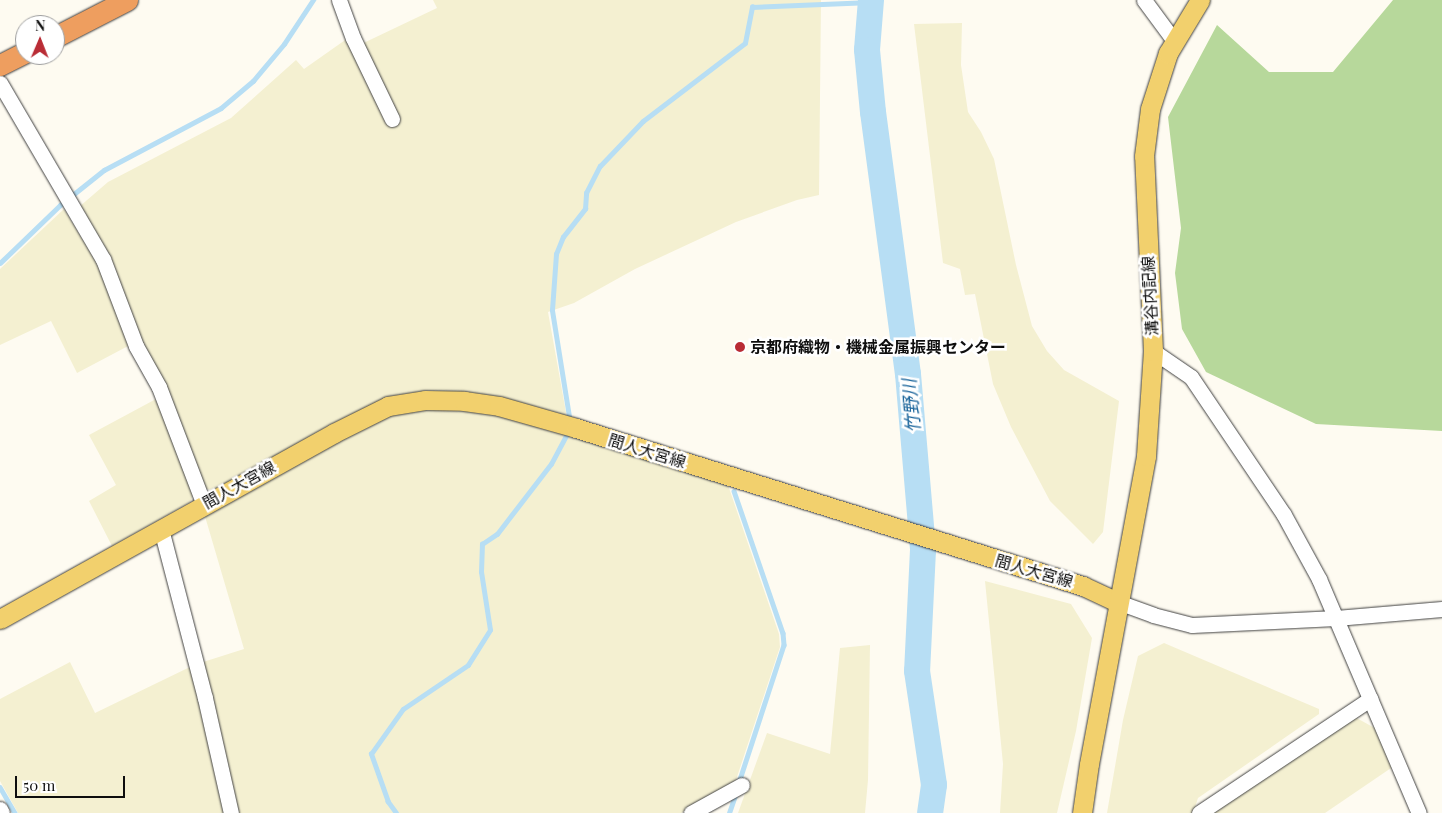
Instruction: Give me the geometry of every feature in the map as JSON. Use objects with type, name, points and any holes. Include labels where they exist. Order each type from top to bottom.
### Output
[{"type":"highway","points":[[65,32],[127,0]]},
{"type":"highway","points":[[0,65],[15,57]]},
{"type":"main road","name":"溝谷内記線","points":[[1118,602],[1136,517],[1146,456],[1153,351],[1144,156],[1150,109],[1168,53],[1200,0]]},
{"type":"main road","name":"間人大宮線","points":[[0,619],[334,433],[388,406],[425,400],[464,401],[499,406],[1083,586],[1118,602]]},
{"type":"main road","points":[[1082,813],[1118,602]]},
{"type":"street","points":[[338,0],[353,38],[392,119]]},
{"type":"street","points":[[1144,0],[1175,42]]},
{"type":"street","points":[[0,83],[103,259],[136,346],[159,387],[204,505]]},
{"type":"street","points":[[1153,351],[1191,377],[1284,515],[1319,579],[1418,813]]},
{"type":"street","points":[[161,529],[205,698],[231,813]]},
{"type":"street","points":[[1118,602],[1153,614],[1192,624],[1336,618],[1442,609]]},
{"type":"street","points":[[1199,813],[1370,699]]},
{"type":"street","points":[[691,813],[742,785]]},
{"type":"street","points":[[0,809],[2,813]]},
{"type":"shaded area","points":[[433,0],[821,0],[819,195],[797,200],[736,222],[635,269],[574,303],[548,312],[567,418],[386,400],[329,425],[215,492],[203,487],[79,207],[108,182],[231,118],[296,60],[304,69],[348,38],[353,48],[437,8]]},
{"type":"shaded area","points":[[962,23],[961,65],[968,112],[981,132],[994,159],[1016,265],[1032,326],[1047,351],[1064,370],[1119,401],[1103,532],[1093,544],[1050,501],[1011,427],[993,384],[975,294],[965,295],[960,269],[943,263],[914,24]]},
{"type":"shaded area","points":[[64,209],[97,263],[130,345],[77,373],[51,321],[0,345],[0,269]]},
{"type":"shaded area","points":[[156,399],[194,493],[190,502],[112,546],[89,501],[116,485],[89,435]]},
{"type":"shaded area","points":[[424,408],[497,413],[728,485],[779,634],[780,647],[735,783],[681,813],[235,813],[200,663],[244,649],[204,513],[336,439],[389,415]]},
{"type":"shaded area","points":[[985,581],[1071,604],[1092,638],[1076,731],[1057,813],[1000,813],[1003,764]]},
{"type":"shaded area","points":[[1164,643],[1319,709],[1319,714],[1198,798],[1193,813],[1107,813],[1123,720],[1138,656]]},
{"type":"shaded area","points":[[870,645],[868,780],[865,813],[738,813],[767,733],[830,754],[840,648]]},
{"type":"shaded area","points":[[70,662],[95,713],[192,666],[227,813],[18,813],[0,781],[0,699]]},
{"type":"shaded area","points":[[1353,716],[1380,731],[1394,766],[1325,813],[1208,813]]},
{"type":"green space","points":[[1393,0],[1442,0],[1442,431],[1316,424],[1206,372],[1182,329],[1175,273],[1181,228],[1168,117],[1217,25],[1269,72],[1333,72]]},
{"type":"waterway","points":[[0,263],[60,205],[104,170],[221,108],[253,81],[284,44],[313,0]]},
{"type":"waterway","name":"竹野川","points":[[871,0],[867,50],[873,112],[908,374],[923,550],[917,671],[934,785],[930,813]]},
{"type":"waterway","points":[[570,423],[552,310],[556,254],[563,237],[585,209],[586,193],[600,166],[643,121],[745,43],[752,7],[871,2]]},
{"type":"waterway","points":[[396,813],[388,802],[371,754],[403,709],[468,665],[490,630],[481,572],[482,544],[497,534],[551,464],[569,430]]},
{"type":"waterway","points":[[734,491],[783,633],[784,645],[739,783]]},
{"type":"waterway","points":[[0,787],[15,813]]},
{"type":"waterway","points":[[729,813],[736,793]]},
{"type":"place","name":"京都府織物・機械金属振興センター","points":[[740,347]]}]
